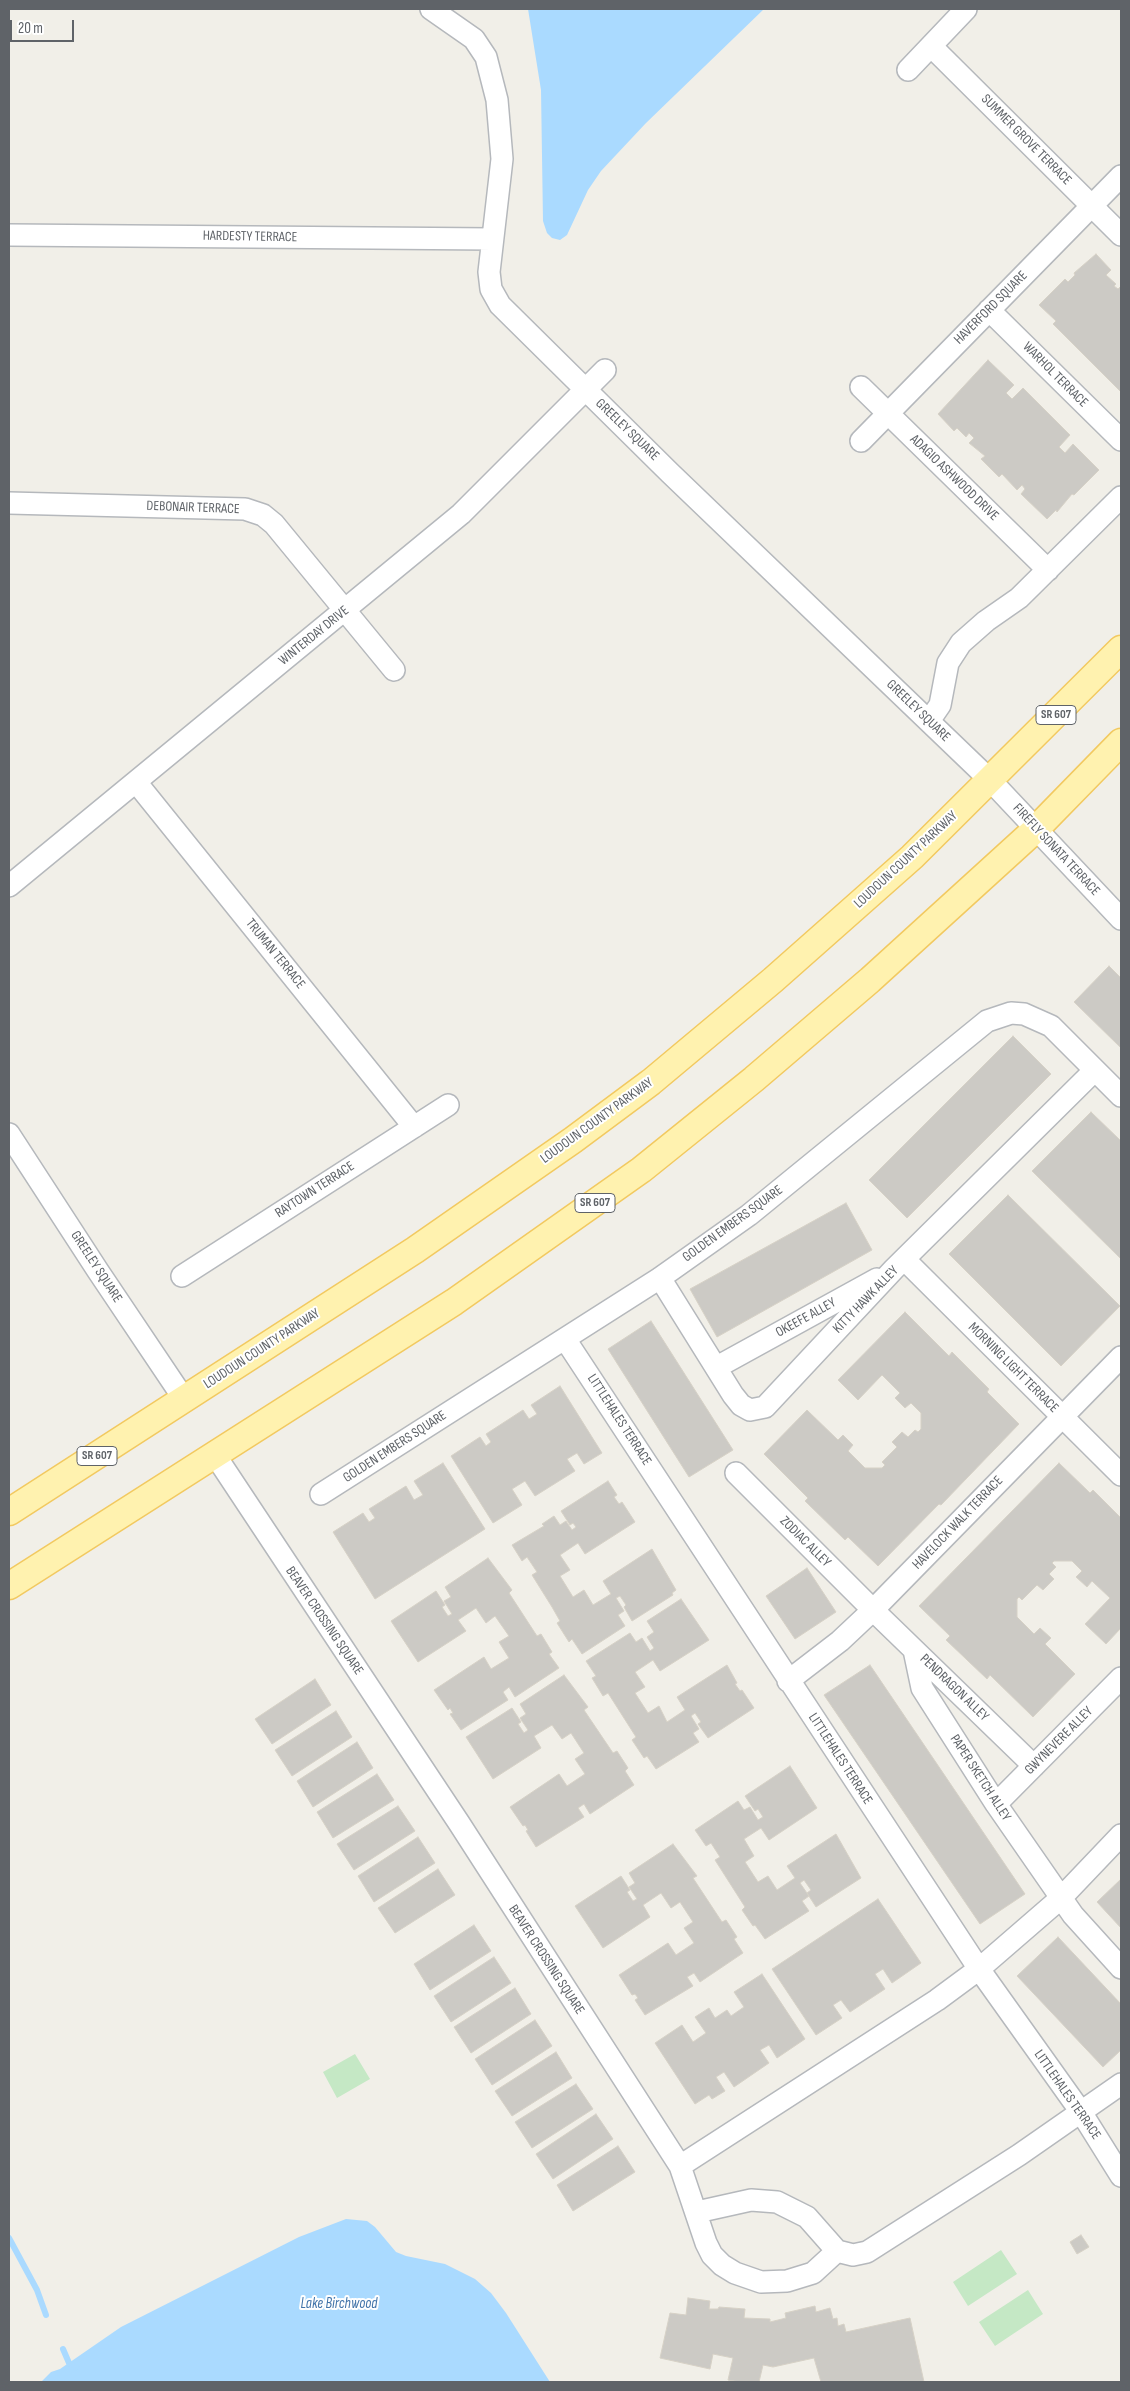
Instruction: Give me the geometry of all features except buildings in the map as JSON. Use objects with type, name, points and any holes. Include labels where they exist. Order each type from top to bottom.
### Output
[{"type":"main road","name":"LOUDOUN COUNTY PARKWAY","points":[[9,1512],[429,1241],[573,1140],[651,1082],[857,907],[912,857],[991,781],[1121,649]]},
{"type":"main road","name":"SR 607","points":[[9,1586],[454,1302],[641,1170],[754,1079],[870,980],[1036,829],[1121,742]]},
{"type":"street","name":"GREELEY SQUARE","points":[[431,9],[474,39],[486,57],[497,100],[502,159],[489,272],[491,289],[500,305],[585,390],[991,781]]},
{"type":"street","points":[[908,70],[966,9]]},
{"type":"street","name":"SUMMER GROVE TERRACE","points":[[931,46],[1121,235]]},
{"type":"street","name":"HAVERFORD SQUARE","points":[[861,441],[1121,176]]},
{"type":"street","name":"HARDESTY TERRACE","points":[[9,235],[492,239]]},
{"type":"street","name":"WARHOL TERRACE","points":[[989,310],[1121,440]]},
{"type":"street","name":"WINTERDAY DRIVE","points":[[9,886],[461,514],[605,370]]},
{"type":"street","name":"ADAGIO ASHWOOD DRIVE","points":[[861,387],[1048,570]]},
{"type":"street","points":[[929,721],[940,705],[948,663],[952,654],[968,634],[1019,598],[1121,497]]},
{"type":"street","name":"DEBONAIR TERRACE","points":[[9,503],[245,509],[263,515],[274,524],[394,670]]},
{"type":"street","name":"FIREFLY SONATA TERRACE","points":[[991,781],[1121,918]]},
{"type":"street","name":"TRUMAN TERRACE","points":[[136,782],[414,1126]]},
{"type":"street","name":"GOLDEN EMBERS SQUARE","points":[[322,1494],[660,1278],[749,1215],[986,1021],[1011,1013],[1038,1019],[1051,1026],[1121,1096]]},
{"type":"street","name":"KITTY HAWK ALLEY","points":[[660,1278],[741,1405],[750,1410],[765,1407],[900,1264],[1094,1070]]},
{"type":"street","name":"RAYTOWN TERRACE","points":[[182,1276],[448,1105]]},
{"type":"street","name":"GREELEY SQUARE","points":[[9,1134],[184,1399]]},
{"type":"street","name":"OKEEFE ALLEY","points":[[717,1367],[900,1264]]},
{"type":"street","name":"MORNING LIGHT TERRACE","points":[[900,1264],[1121,1475]]},
{"type":"street","name":"LITTLEHALES TERRACE","points":[[565,1339],[979,1969],[1081,2112],[1121,2176]]},
{"type":"street","name":"HAVELOCK WALK TERRACE","points":[[788,1681],[840,1641],[873,1610],[1121,1357]]},
{"type":"street","name":"BEAVER CROSSING SQUARE","points":[[215,1455],[459,1823],[680,2166],[706,2243],[712,2255],[722,2265],[748,2279],[775,2283],[802,2278],[813,2273],[837,2251]]},
{"type":"street","name":"ZODIAC ALLEY","points":[[736,1473],[873,1610]]},
{"type":"street","name":"PENDRAGON ALLEY","points":[[873,1610],[1034,1766]]},
{"type":"street","name":"PAPER SKETCH ALLEY","points":[[914,1650],[922,1688],[996,1804],[1078,1921],[1121,1968]]},
{"type":"street","name":"GWYNEVERE ALLEY","points":[[996,1804],[1121,1678]]},
{"type":"street","points":[[680,2166],[937,2000],[979,1969],[1061,1898],[1121,1835]]},
{"type":"street","points":[[697,2212],[751,2200],[777,2202],[807,2217],[837,2251],[853,2255],[877,2247],[1121,2084]]},
{"type":"green space","points":[[355,2054],[370,2079],[337,2098],[323,2072]]},
{"type":"green space","points":[[1001,2250],[1017,2274],[968,2306],[953,2282]]},
{"type":"green space","points":[[1028,2290],[1043,2314],[995,2346],[979,2322]]},
{"type":"water","points":[[528,9],[764,9],[646,123],[601,171],[588,190],[567,235],[560,240],[552,238],[547,233],[543,221],[541,90]]},
{"type":"water","name":"Lake Birchwood","points":[[346,2219],[367,2221],[375,2227],[396,2252],[406,2256],[445,2264],[475,2279],[491,2293],[506,2313],[550,2382],[41,2382],[51,2372],[60,2369],[121,2327],[299,2237]]},
{"type":"waterway","points":[[9,2238],[37,2290],[46,2315]]},
{"type":"waterway","points":[[63,2349],[69,2363],[76,2367]]}]
